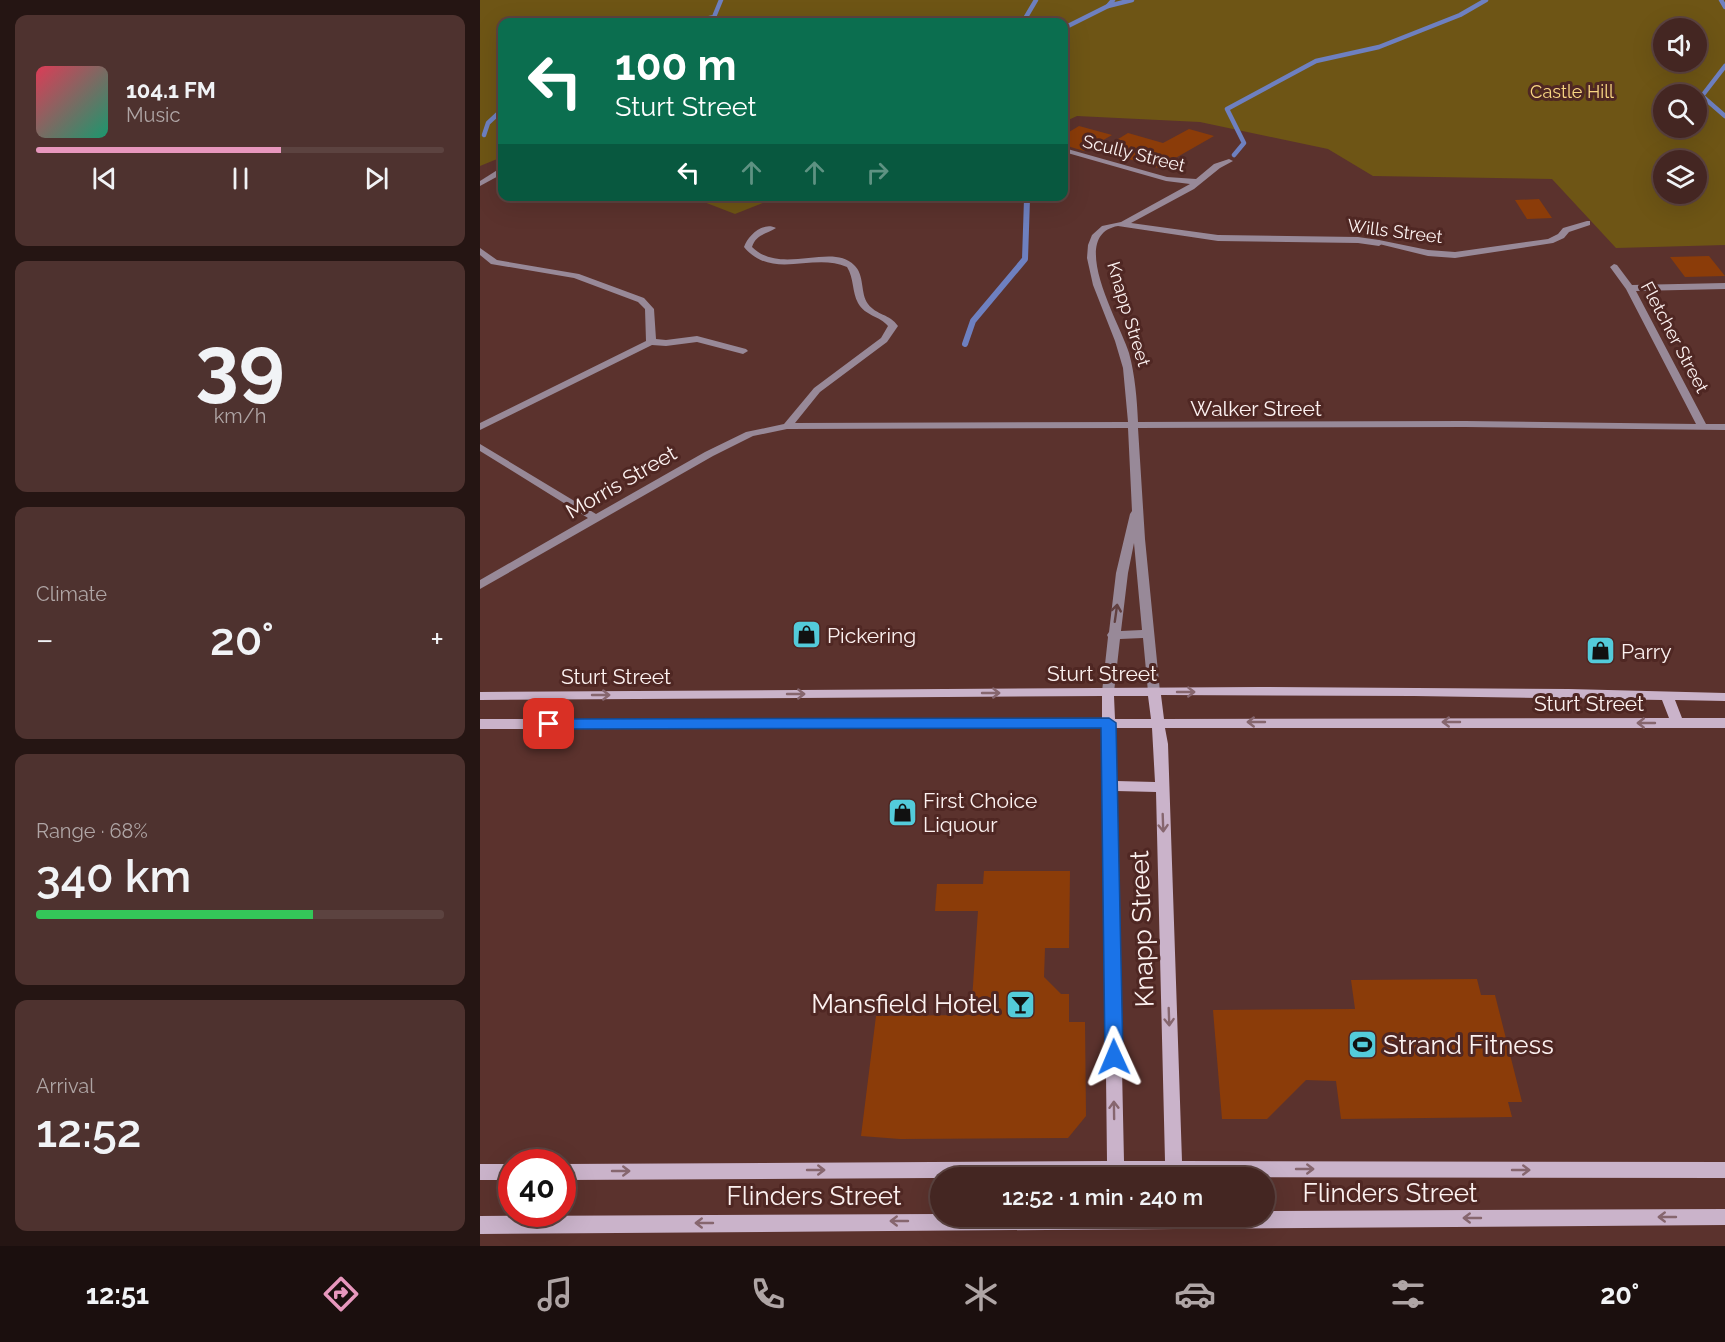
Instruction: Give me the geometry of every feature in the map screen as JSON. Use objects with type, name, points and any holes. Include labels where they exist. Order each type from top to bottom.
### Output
[{"type":"main road","name":"Knapp Street","points":[[1108,692],[1115,1167]]},
{"type":"main road","name":"Sturt Street","points":[[480,696],[1154,692],[1725,697]]},
{"type":"main road","name":"Knapp Street","points":[[1154,692],[1159,722],[1162,787],[1174,1167]]},
{"type":"main road","points":[[1667,695],[1677,723]]},
{"type":"main road","name":"Sturt Street","points":[[480,724],[1725,723]]},
{"type":"main road","points":[[1110,786],[1162,787]]},
{"type":"main road","name":"Flinders Street","points":[[1275,1173],[1725,1170]]},
{"type":"main road","points":[[480,1172],[498,1172]]},
{"type":"main road","name":"Flinders Street","points":[[576,1172],[930,1173]]},
{"type":"main road","name":"Flinders Street","points":[[1275,1218],[1725,1217]]},
{"type":"main road","name":"Flinders Street","points":[[480,1225],[930,1220]]},
{"type":"street","name":"Scully Street","points":[[1068,151],[1166,179],[1198,182]]},
{"type":"street","points":[[1122,225],[1198,182],[1221,163],[1229,161]]},
{"type":"street","points":[[480,184],[498,173]]},
{"type":"street","points":[[1166,179],[1176,185],[1176,195]]},
{"type":"street","name":"Wills Street","points":[[1122,225],[1218,238],[1359,240],[1428,253],[1465,254],[1550,241],[1561,236],[1565,231],[1587,223]]},
{"type":"street","name":"Knapp Street","points":[[1122,225],[1110,225],[1098,233],[1091,253],[1101,298],[1114,324],[1127,365],[1154,692]]},
{"type":"street","points":[[772,228],[756,234],[750,240],[748,247],[754,255],[786,262],[834,261],[849,265],[854,270],[857,292],[864,306],[890,321],[893,326],[884,340],[817,390],[787,426]]},
{"type":"street","points":[[480,250],[494,262]]},
{"type":"street","points":[[480,267],[494,262],[576,276],[638,298],[649,309],[651,342]]},
{"type":"street","name":"Fletcher Street","points":[[1614,267],[1630,288],[1702,426]]},
{"type":"street","points":[[1630,288],[1725,286]]},
{"type":"street","points":[[480,427],[651,342],[666,343],[697,339],[743,351]]},
{"type":"street","name":"Walker Street","points":[[787,426],[828,424],[1725,427]]},
{"type":"street","name":"Morris Street","points":[[480,585],[736,441],[756,433],[787,426]]},
{"type":"street","points":[[480,447],[597,519]]},
{"type":"street","name":"Knapp Street","points":[[1108,692],[1122,573],[1137,507]]},
{"type":"street","points":[[1113,635],[1149,634]]},
{"type":"green space","name":"Castle Hill","points":[[480,0],[1725,0],[1725,245],[1616,248],[1552,179],[1373,176],[1328,149],[1200,122],[1077,116],[1068,120],[1068,18],[498,18],[498,159],[480,166]]},
{"type":"green space","points":[[701,201],[768,201],[735,214]]},
{"type":"building","points":[[1079,126],[1112,135],[1084,151],[1068,146],[1068,133]]},
{"type":"building","points":[[1189,129],[1214,136],[1158,168],[1100,150],[1128,133],[1163,143]]},
{"type":"building","points":[[1539,199],[1552,218],[1527,219],[1515,200]]},
{"type":"building","points":[[1709,256],[1725,276],[1685,277],[1670,257]]},
{"type":"building","name":"Mansfield Hotel","points":[[984,871],[1070,871],[1069,948],[1045,948],[1044,977],[1061,994],[1069,994],[1069,1022],[1085,1022],[1086,1116],[1068,1138],[900,1139],[861,1136],[876,1016],[971,1015],[978,911],[935,911],[937,884],[983,884]]},
{"type":"building","name":"Strand Fitness","points":[[1477,979],[1481,995],[1495,995],[1522,1102],[1508,1102],[1512,1117],[1341,1119],[1336,1081],[1306,1080],[1267,1119],[1222,1119],[1213,1010],[1355,1009],[1351,980]]},
{"type":"waterway","points":[[710,18],[714,17],[721,0]]},
{"type":"waterway","points":[[1025,18],[1036,0]]},
{"type":"waterway","points":[[1108,6],[1113,0]]},
{"type":"waterway","points":[[1108,6],[1132,0]]},
{"type":"waterway","points":[[1234,155],[1244,143],[1227,109],[1316,61],[1379,47],[1460,15],[1486,0]]},
{"type":"waterway","points":[[1721,0],[1725,7]]},
{"type":"waterway","points":[[1068,26],[1108,6]]},
{"type":"waterway","points":[[1725,66],[1702,96],[1725,116]]},
{"type":"waterway","points":[[484,135],[488,123],[498,114]]},
{"type":"waterway","points":[[965,344],[973,321],[1025,259],[1027,201]]},
{"type":"place","name":"Pickering","points":[[806,635]]},
{"type":"place","name":"Parry","points":[[1600,651]]},
{"type":"place","name":"First Choice Liquour","points":[[902,812]]},
{"type":"place","name":"Mansfield Hotel","points":[[1020,1004]]},
{"type":"place","name":"Strand Fitness","points":[[1362,1045]]},
{"type":"route","points":[[549,724],[1109,723],[1114,1057]]}]
